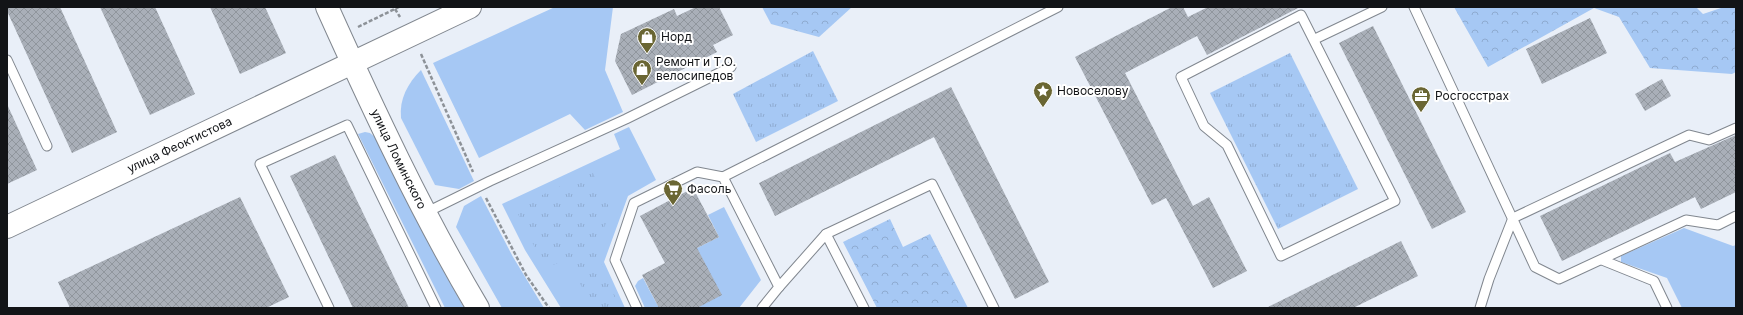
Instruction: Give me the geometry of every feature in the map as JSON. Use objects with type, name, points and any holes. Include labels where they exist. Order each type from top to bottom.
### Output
[{"type":"street","name":"улица Ломинского","points":[[327,7],[352,64],[446,255],[478,308]]},
{"type":"street","name":"улица Феоктистова","points":[[7,227],[470,7]]},
{"type":"lane","points":[[637,308],[615,260],[634,203],[697,172],[724,178],[1058,7]]},
{"type":"lane","points":[[1315,39],[1382,7]]},
{"type":"lane","points":[[1414,7],[1535,267],[1559,279],[1686,220],[1718,225],[1736,216]]},
{"type":"lane","points":[[1301,15],[1315,39],[1395,201],[1281,256],[1226,145],[1204,126],[1181,77],[1301,15]]},
{"type":"lane","points":[[7,60],[47,146]]},
{"type":"lane","points":[[425,213],[626,119],[732,67]]},
{"type":"lane","points":[[328,308],[260,164],[347,125],[436,308]]},
{"type":"lane","points":[[1480,308],[1489,279],[1513,218],[1689,135],[1709,140],[1736,128]]},
{"type":"lane","points":[[724,178],[779,287]]},
{"type":"lane","points":[[762,308],[826,234],[932,184],[994,308]]},
{"type":"lane","points":[[826,234],[864,308]]},
{"type":"lane","points":[[1602,260],[1654,281],[1667,308]]},
{"type":"path","points":[[339,36],[399,7]]},
{"type":"path","points":[[395,9],[412,34],[480,186],[526,275],[549,308]]},
{"type":"green space","points":[[555,7],[613,7],[605,70],[623,112],[585,130],[570,114],[479,158],[433,63]]},
{"type":"green space","points":[[762,7],[852,7],[819,37],[771,24]]},
{"type":"green space","points":[[1454,7],[1696,7],[1703,14],[1724,7],[1736,7],[1736,72],[1732,74],[1650,68],[1619,17],[1594,8],[1488,67]]},
{"type":"green space","points":[[813,51],[838,101],[756,142],[733,94]]},
{"type":"green space","points":[[1290,53],[1358,189],[1278,229],[1210,93]]},
{"type":"green space","points":[[421,70],[474,181],[459,189],[435,185],[401,118],[401,104],[405,92],[412,80]]},
{"type":"green space","points":[[629,127],[656,180],[628,196],[604,262],[625,308],[561,308],[525,250],[502,204],[620,149],[614,134]]},
{"type":"green space","points":[[365,132],[370,133],[376,138],[464,308],[445,308],[358,134]]},
{"type":"green space","points":[[592,171],[611,211],[595,250],[620,308],[592,308],[568,259],[545,268],[515,208]]},
{"type":"green space","points":[[481,196],[513,257],[544,308],[502,308],[456,227],[464,206]]},
{"type":"green space","points":[[724,207],[761,280],[739,308],[697,308],[697,248],[719,237],[708,215]]},
{"type":"green space","points":[[890,219],[903,247],[930,234],[968,308],[877,308],[843,242]]},
{"type":"green space","points":[[1684,228],[1733,246],[1736,245],[1736,308],[1682,308],[1667,278],[1621,262],[1621,256]]},
{"type":"green space","points":[[643,278],[659,308],[645,308],[635,286],[638,281]]},
{"type":"building","points":[[7,7],[60,7],[117,132],[72,153],[7,11]]},
{"type":"building","points":[[100,7],[155,7],[195,94],[150,115]]},
{"type":"building","points":[[210,7],[265,7],[286,53],[240,74]]},
{"type":"building","points":[[696,7],[719,7],[733,35],[713,45],[717,52],[632,95],[615,61],[621,34],[674,9],[677,16]]},
{"type":"building","points":[[1172,7],[1183,7],[1188,17],[1208,7],[1300,7],[1207,55],[1197,36],[1125,73],[1193,206],[1209,197],[1247,271],[1213,288],[1166,198],[1152,205],[1075,57]]},
{"type":"building","points":[[1590,18],[1607,53],[1542,84],[1526,49]]},
{"type":"building","points":[[1373,26],[1466,212],[1432,229],[1339,43]]},
{"type":"building","points":[[1662,79],[1671,96],[1645,111],[1635,94]]},
{"type":"building","points":[[951,87],[1049,282],[1015,299],[934,137],[775,216],[759,183]]},
{"type":"building","points":[[7,104],[37,170],[7,184]]},
{"type":"building","points":[[1736,135],[1736,192],[1701,209],[1695,197],[1562,261],[1540,216],[1670,153],[1675,162]]},
{"type":"building","points":[[335,155],[409,308],[353,308],[290,176]]},
{"type":"building","points":[[693,188],[719,237],[697,248],[722,295],[697,308],[659,308],[642,275],[665,263],[640,216]]},
{"type":"building","points":[[240,197],[289,297],[266,308],[70,308],[58,282]]},
{"type":"building","points":[[1401,241],[1418,276],[1353,308],[1266,308]]},
{"type":"place","name":"Норд","points":[[647,54]]},
{"type":"place","name":"Ремонт и Т.О. велосипедов","points":[[642,86]]},
{"type":"place","name":"Новоселову","points":[[1043,108]]},
{"type":"place","name":"Росгосстрах","points":[[1421,113]]},
{"type":"place","name":"Фасоль","points":[[673,206]]}]
